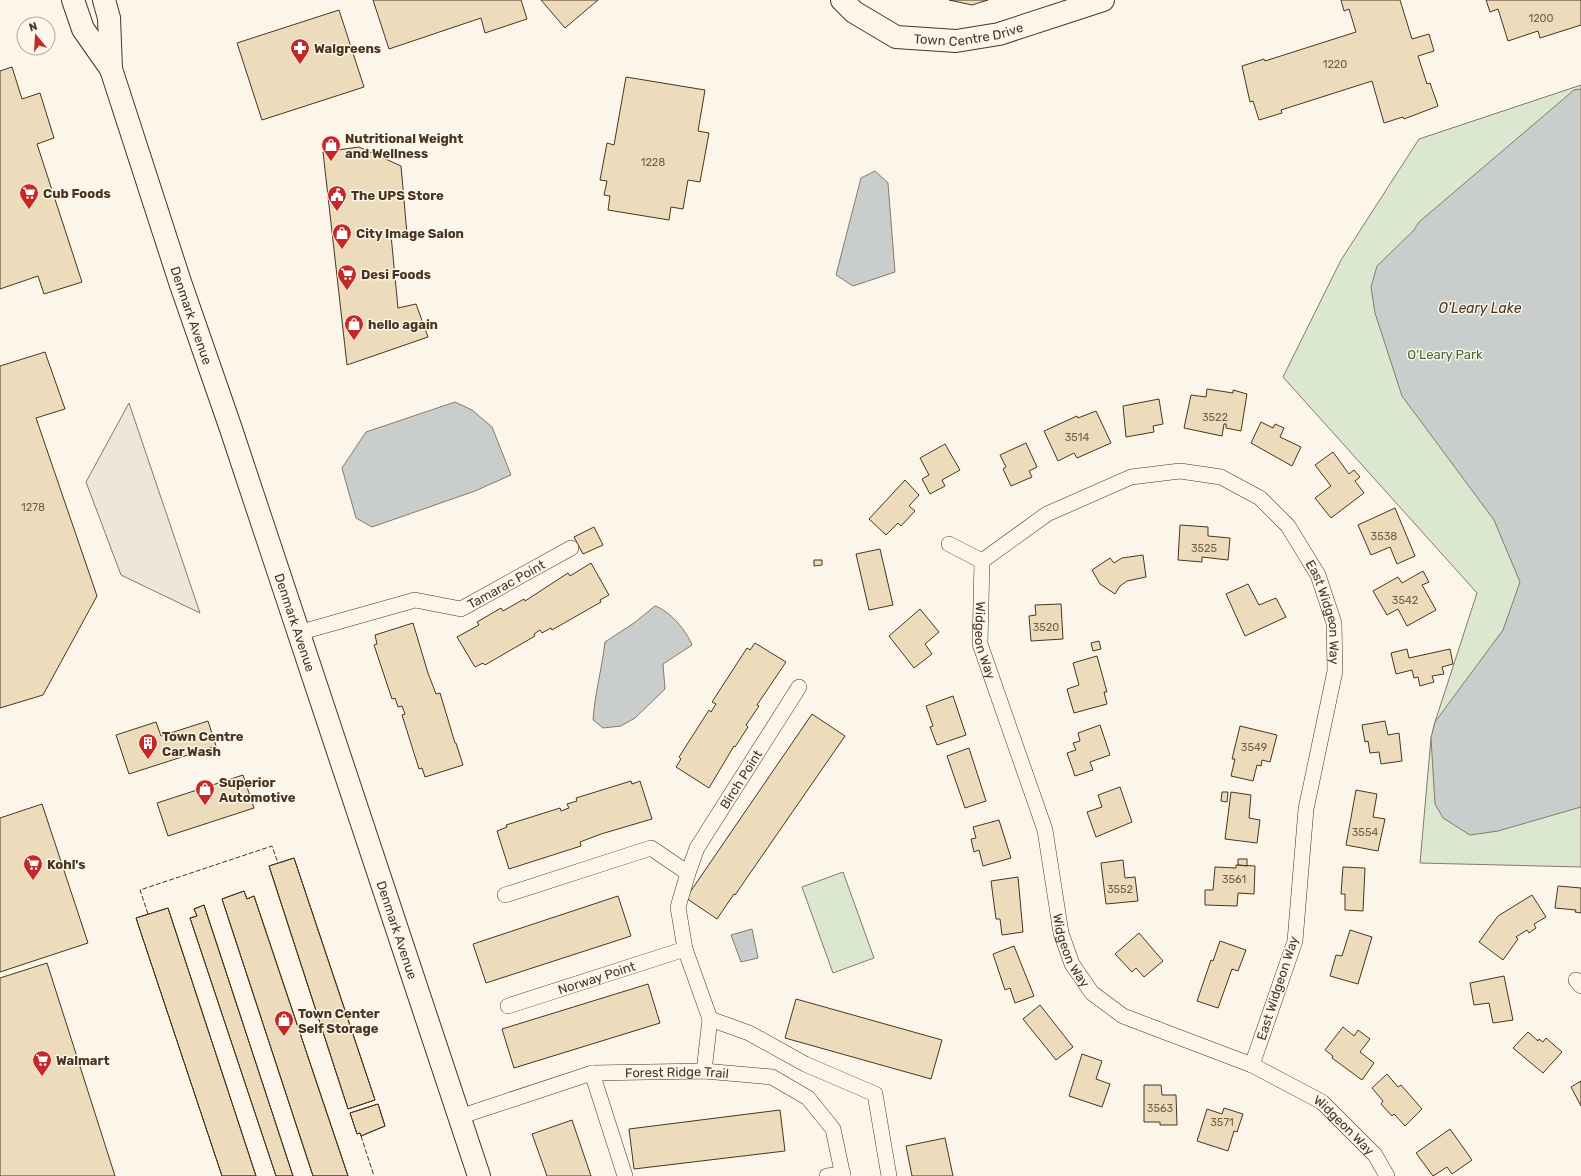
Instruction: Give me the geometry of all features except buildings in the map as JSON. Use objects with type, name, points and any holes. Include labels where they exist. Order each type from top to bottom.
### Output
[{"type":"street","name":"Denmark Avenue","points":[[73,0],[83,29],[111,69]]},
{"type":"street","name":"Denmark Avenue","points":[[104,0],[109,18],[111,69],[180,282],[479,1176]]},
{"type":"street","name":"Town Centre Drive","points":[[842,0],[854,12],[896,37],[956,41],[999,34],[1103,0]]},
{"type":"street","name":"East Widgeon Way","points":[[982,561],[1047,514],[1131,477],[1180,471],[1220,478],[1260,498],[1288,526],[1318,575],[1334,623],[1335,671],[1306,809],[1295,941],[1252,1065]]},
{"type":"street","points":[[949,544],[982,561]]},
{"type":"street","name":"Tamarac Point","points":[[298,634],[415,600],[461,609],[571,548]]},
{"type":"street","name":"Widgeon Way","points":[[982,561],[980,644],[1045,830],[1061,933],[1072,964],[1092,992],[1123,1016],[1252,1065],[1322,1102],[1375,1155],[1387,1176]]},
{"type":"street","name":"Birch Point","points":[[704,1071],[710,1019],[685,949],[678,907],[697,848],[799,687]]},
{"type":"street","points":[[505,895],[651,848],[688,873]]},
{"type":"street","name":"Norway Point","points":[[508,1006],[685,949]]},
{"type":"street","points":[[710,1019],[749,1032],[805,1064],[875,1094],[889,1176]]},
{"type":"street","name":"Forest Ridge Trail","points":[[459,1117],[592,1073],[704,1071],[772,1077],[808,1098],[833,1129],[843,1175]]},
{"type":"street","points":[[592,1073],[625,1176]]},
{"type":"street","points":[[827,1176],[843,1175]]},
{"type":"green space","name":"O'Leary Lake","points":[[1581,85],[1581,867],[1420,863],[1431,738],[1477,593],[1283,377],[1341,260],[1419,139]]},
{"type":"green space","points":[[843,872],[874,958],[833,973],[802,887]]},
{"type":"shaded area","points":[[129,403],[200,613],[121,575],[86,482]]},
{"type":"water","name":"O'Leary Lake","points":[[1581,89],[1581,807],[1498,831],[1470,835],[1443,818],[1435,804],[1431,738],[1435,722],[1503,630],[1520,582],[1494,520],[1402,396],[1375,313],[1371,287],[1377,266],[1414,230],[1419,222],[1574,90]]},
{"type":"water","points":[[875,171],[888,183],[895,272],[853,286],[836,275],[861,178]]},
{"type":"water","points":[[455,402],[472,410],[492,427],[511,475],[475,491],[372,527],[356,518],[342,468],[366,432]]},
{"type":"water","points":[[655,606],[661,608],[677,622],[686,633],[692,645],[663,664],[665,689],[635,718],[621,726],[603,728],[593,720],[605,642],[634,623]]},
{"type":"water","points":[[752,929],[758,958],[741,962],[731,935]]},
{"type":"fence","points":[[148,914],[140,890],[272,846],[278,863]]},
{"type":"fence","points":[[361,1136],[374,1176]]},
{"type":"place","name":"Walgreens","points":[[300,65]]},
{"type":"place","name":"Nutritional Weight and Wellness","points":[[331,162]]},
{"type":"place","name":"Cub Foods","points":[[29,210]]},
{"type":"place","name":"The UPS Store","points":[[337,212]]},
{"type":"place","name":"City Image Salon","points":[[342,250]]},
{"type":"place","name":"Desi Foods","points":[[347,291]]},
{"type":"place","name":"hello again","points":[[354,341]]},
{"type":"place","name":"Town Centre Car Wash","points":[[148,760]]},
{"type":"place","name":"Superior Automotive","points":[[205,806]]},
{"type":"place","name":"Kohl's","points":[[33,881]]},
{"type":"place","name":"Town Center Self Storage","points":[[284,1037]]},
{"type":"place","name":"Walmart","points":[[42,1077]]},
{"type":"park label","name":"O'Leary Park","points":[[1445,354]]}]
